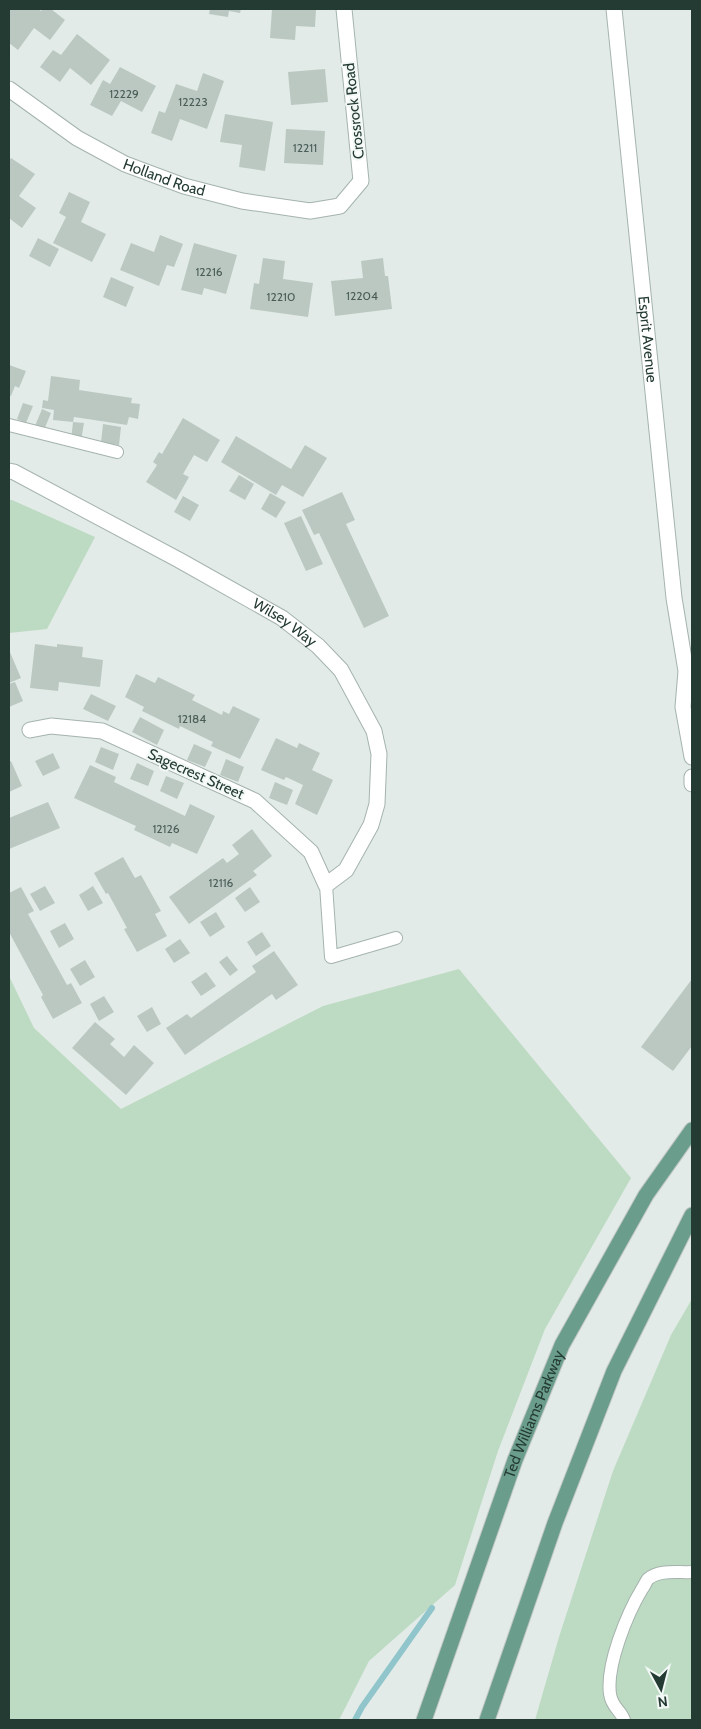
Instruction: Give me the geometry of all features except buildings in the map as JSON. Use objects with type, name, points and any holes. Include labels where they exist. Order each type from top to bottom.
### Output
[{"type":"main road","name":"Ted Williams Parkway","points":[[424,1720],[515,1460],[562,1345],[646,1195],[692,1130]]},
{"type":"main road","points":[[487,1720],[555,1523],[614,1371],[692,1215]]},
{"type":"street","name":"Crossrock Road","points":[[340,206],[361,181],[344,9]]},
{"type":"street","name":"Esprit Avenue","points":[[614,9],[674,598],[689,678],[683,707],[692,757]]},
{"type":"street","name":"Holland Road","points":[[9,89],[76,138],[125,164],[184,186],[242,201],[310,211],[340,206]]},
{"type":"street","name":"Wilsey Way","points":[[9,472],[14,472],[179,560],[282,618],[318,646],[341,670],[374,731],[379,754],[377,804],[371,825],[346,870],[326,885]]},
{"type":"street","name":"Sagecrest Street","points":[[30,730],[51,726],[102,731],[255,801],[311,852],[326,885]]},
{"type":"street","points":[[692,777],[692,784]]},
{"type":"lane","points":[[9,425],[117,452]]},
{"type":"lane","points":[[326,885],[331,957],[396,938]]},
{"type":"lane","points":[[624,1720],[623,1716],[613,1706],[609,1679],[615,1651],[635,1601],[648,1579],[667,1571],[692,1572]]},
{"type":"green space","points":[[9,500],[95,537],[47,629],[9,633]]},
{"type":"green space","points":[[459,969],[631,1178],[545,1329],[498,1451],[455,1585],[369,1661],[339,1720],[9,1720],[9,976],[34,1028],[121,1109],[323,1006]]},
{"type":"green space","points":[[692,1299],[692,1720],[535,1720],[559,1637],[613,1471],[671,1335]]},
{"type":"waterway","points":[[355,1720],[362,1707],[432,1608]]}]
